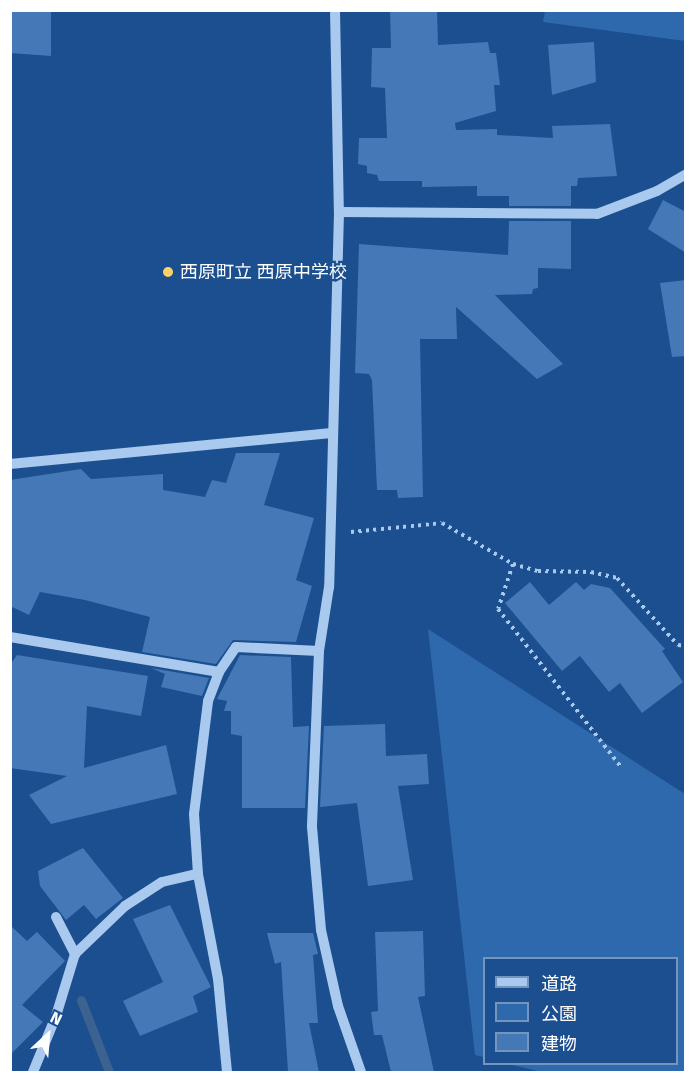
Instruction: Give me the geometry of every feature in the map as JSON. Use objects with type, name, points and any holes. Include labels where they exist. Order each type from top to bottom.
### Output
[{"type":"street","points":[[335,10],[339,212],[330,534],[328,587],[319,651],[312,827],[321,930],[338,1006],[362,1072]]},
{"type":"street","points":[[339,212],[597,214],[657,191],[686,174]]},
{"type":"street","points":[[10,464],[332,433]]},
{"type":"street","points":[[10,637],[219,672]]},
{"type":"street","points":[[227,1072],[218,980],[198,874],[194,814],[208,701],[219,672],[236,647],[319,651]]},
{"type":"street","points":[[33,1072],[75,954],[125,906],[162,882],[198,874]]},
{"type":"street","points":[[56,917],[75,954]]},
{"type":"path","points":[[330,534],[442,523],[513,564],[538,571],[591,572],[617,578],[678,645],[686,646]]},
{"type":"path","points":[[513,564],[498,609],[622,768]]},
{"type":"green space","points":[[545,11],[685,11],[685,41],[543,22]]},
{"type":"green space","points":[[428,629],[685,794],[685,1072],[542,1072],[512,1065],[678,1065],[678,957],[483,957],[483,1057],[475,1055]]},
{"type":"building","points":[[10,10],[51,10],[51,56],[10,53]]},
{"type":"building","points":[[390,10],[437,10],[438,45],[488,42],[490,53],[496,53],[500,85],[494,85],[496,111],[455,123],[456,130],[497,129],[497,135],[553,138],[552,126],[610,124],[617,176],[578,178],[577,186],[571,186],[571,206],[509,206],[509,196],[477,196],[477,186],[422,187],[422,181],[379,181],[377,175],[367,173],[367,166],[358,164],[359,138],[387,138],[385,88],[371,87],[372,48],[391,48]]},
{"type":"building","points":[[594,42],[596,82],[552,95],[548,45]]},
{"type":"building","points":[[663,200],[686,212],[686,253],[648,229]]},
{"type":"building","points":[[509,221],[571,221],[571,269],[538,268],[538,288],[533,289],[532,294],[495,295],[563,364],[537,379],[456,307],[457,339],[420,339],[423,497],[398,498],[397,490],[377,490],[372,380],[369,374],[355,373],[359,244],[508,255]]},
{"type":"building","points":[[686,280],[686,356],[672,357],[660,283]]},
{"type":"building","points":[[236,453],[280,453],[264,505],[314,518],[296,580],[312,586],[296,642],[233,640],[216,664],[142,652],[150,617],[85,600],[40,592],[29,615],[10,606],[10,480],[81,469],[91,479],[163,474],[163,490],[205,497],[212,480],[226,483]]},
{"type":"building","points":[[530,582],[549,605],[576,582],[584,590],[591,584],[610,588],[665,649],[662,651],[683,682],[642,713],[620,683],[609,692],[580,656],[562,671],[505,603]]},
{"type":"building","points":[[17,655],[148,676],[141,716],[87,706],[84,768],[166,745],[177,794],[51,824],[29,795],[67,776],[10,768],[10,665]]},
{"type":"building","points":[[240,655],[291,657],[293,727],[309,726],[305,808],[242,808],[242,736],[231,734],[231,711],[224,711],[227,701],[217,699]]},
{"type":"building","points":[[151,668],[209,678],[202,696],[161,687],[165,674]]},
{"type":"building","points":[[385,724],[386,756],[427,754],[429,784],[398,786],[413,880],[368,886],[357,803],[320,807],[324,726]]},
{"type":"building","points":[[83,848],[123,898],[96,919],[84,905],[66,920],[40,886],[38,871]]},
{"type":"building","points":[[170,905],[211,987],[193,996],[198,1012],[140,1036],[123,1001],[163,982],[133,919]]},
{"type":"building","points":[[10,925],[27,941],[37,932],[65,961],[22,1005],[43,1022],[10,1055]]},
{"type":"building","points":[[423,931],[425,996],[418,997],[434,1072],[391,1072],[382,1035],[374,1035],[371,1012],[378,1011],[375,932]]},
{"type":"building","points":[[267,933],[313,933],[318,954],[313,955],[318,1023],[309,1023],[319,1072],[288,1072],[281,962],[275,964]]},
{"type":"waterway","points":[[81,1000],[109,1072]]},
{"type":"place","name":"西原町立 西原中学校","points":[[168,272]]}]
